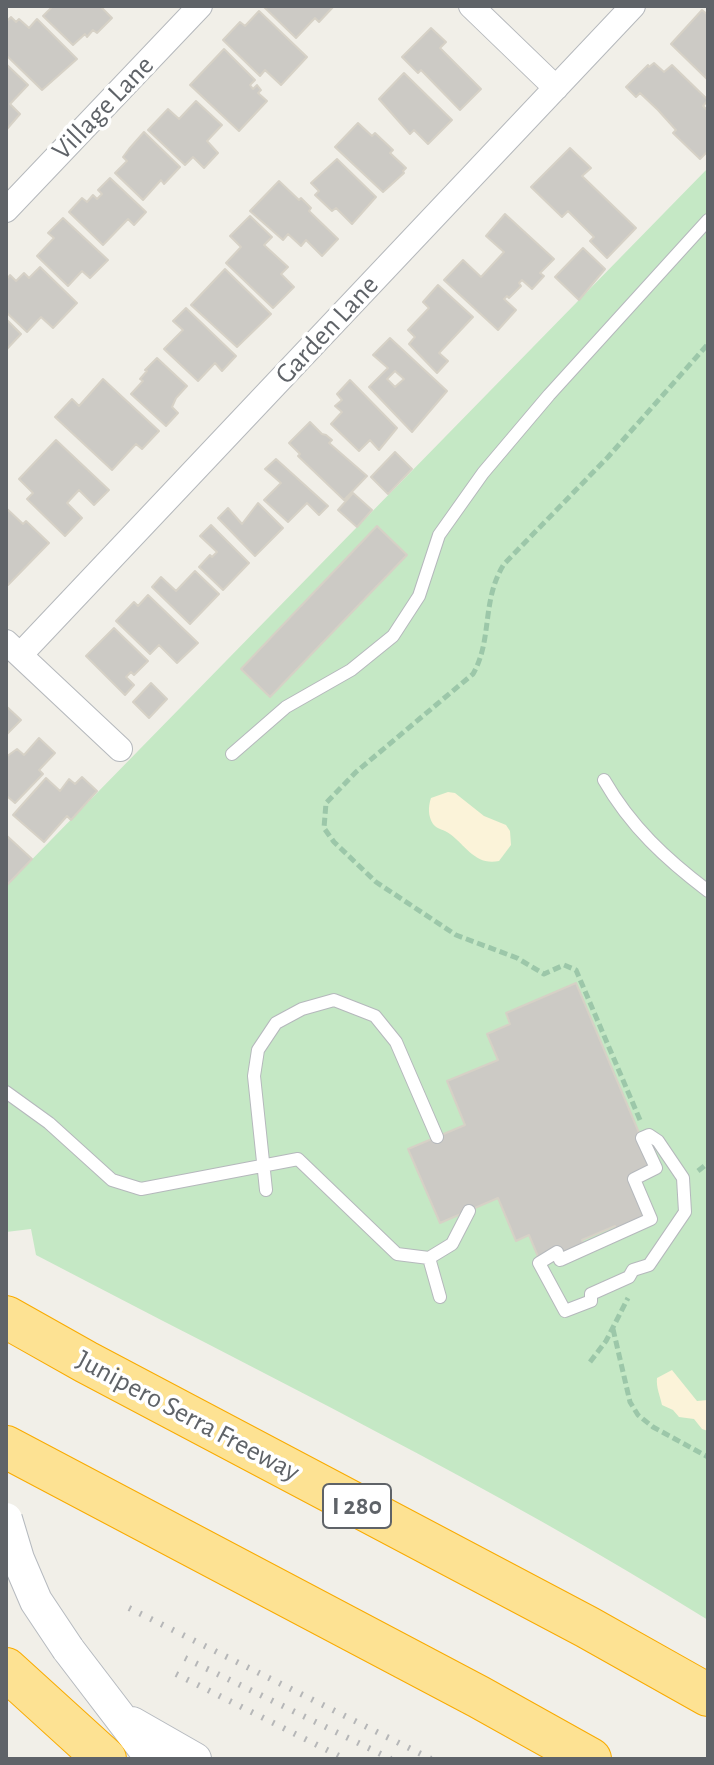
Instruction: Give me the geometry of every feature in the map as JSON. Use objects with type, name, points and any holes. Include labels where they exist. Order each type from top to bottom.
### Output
[{"type":"highway","name":"Junipero Serra Freeway","points":[[6,1317],[587,1627],[708,1695]]},
{"type":"highway","points":[[6,1447],[590,1759]]},
{"type":"highway","points":[[6,1669],[105,1759]]},
{"type":"main road","points":[[6,1519],[18,1559],[36,1601],[68,1649],[152,1759]]},
{"type":"main road","points":[[122,1718],[195,1759]]},
{"type":"street","name":"Village Lane","points":[[6,210],[200,6]]},
{"type":"street","points":[[471,6],[556,88]]},
{"type":"street","name":"Garden Lane","points":[[13,648],[633,6]]},
{"type":"street","points":[[13,648],[120,749]]},
{"type":"lane","points":[[232,754],[286,707],[351,670],[393,636],[419,596],[439,535],[483,473],[549,395],[708,220]]},
{"type":"lane","points":[[604,780],[630,822],[649,843],[708,891]]},
{"type":"lane","points":[[266,1190],[254,1076],[258,1050],[276,1023],[302,1009],[334,1000],[375,1016],[396,1042],[437,1137]]},
{"type":"lane","points":[[6,1092],[49,1123],[112,1180],[141,1189],[298,1159],[397,1254],[429,1258],[452,1244],[469,1211]]},
{"type":"lane","points":[[647,1136],[658,1141],[683,1178],[685,1212],[649,1265],[633,1270],[629,1277],[591,1294],[591,1301],[565,1311],[539,1263],[557,1252],[560,1260],[651,1219],[634,1179],[656,1168],[642,1138],[647,1136]]},
{"type":"lane","points":[[429,1258],[440,1297]]},
{"type":"path","points":[[647,1136],[576,970],[564,965],[544,974],[517,958],[456,935],[376,882],[334,842],[324,828],[323,817],[326,803],[356,772],[473,674],[482,659],[493,582],[504,564],[608,457],[708,344]]},
{"type":"path","points":[[613,1328],[630,1402],[638,1415],[653,1427],[708,1457]]},
{"type":"green space","points":[[708,168],[708,1620],[460,1476],[36,1255],[31,1229],[6,1232],[6,886]]},
{"type":"sand","points":[[448,792],[455,793],[484,816],[506,825],[510,831],[511,845],[499,861],[478,858],[433,824],[429,811],[431,798]]},
{"type":"sand","points":[[672,1370],[697,1401],[708,1400],[708,1431],[694,1419],[679,1417],[662,1405],[657,1378]]},
{"type":"building","points":[[53,6],[100,6],[112,18],[97,33],[93,30],[87,37],[85,34],[73,45],[43,16]]},
{"type":"building","points":[[263,6],[334,6],[319,22],[315,18],[296,38]]},
{"type":"building","points":[[702,10],[708,15],[708,80],[671,44]]},
{"type":"building","points":[[259,11],[307,57],[281,85],[265,70],[260,76],[223,40],[240,22],[245,26]]},
{"type":"building","points":[[11,17],[16,22],[19,19],[29,28],[37,19],[77,59],[42,90],[6,55],[6,22]]},
{"type":"building","points":[[431,28],[446,42],[440,48],[481,89],[460,110],[421,70],[418,73],[402,57]]},
{"type":"building","points":[[224,49],[255,80],[250,85],[253,89],[257,85],[261,90],[258,93],[267,101],[239,131],[190,85]]},
{"type":"building","points":[[654,63],[664,72],[672,65],[708,100],[703,106],[708,111],[708,151],[700,159],[673,133],[676,130],[658,110],[640,93],[636,97],[626,87]]},
{"type":"building","points":[[6,64],[28,85],[10,104],[20,114],[7,129]]},
{"type":"building","points":[[404,73],[452,120],[428,144],[414,130],[410,134],[379,99]]},
{"type":"building","points":[[196,101],[222,125],[207,141],[218,153],[204,168],[193,157],[185,165],[148,130],[168,109],[179,119]]},
{"type":"building","points":[[358,123],[372,136],[375,133],[406,168],[383,192],[335,147]]},
{"type":"building","points":[[144,132],[180,167],[164,184],[161,180],[143,200],[115,173],[127,161],[123,157]]},
{"type":"building","points":[[570,148],[591,168],[582,176],[636,228],[607,258],[590,241],[594,237],[568,211],[562,217],[531,187]]},
{"type":"building","points":[[337,159],[376,197],[352,224],[336,208],[332,211],[315,195],[319,191],[311,183]]},
{"type":"building","points":[[110,178],[146,212],[134,225],[128,219],[103,245],[69,212],[82,198],[87,202],[93,195],[97,199],[102,194],[98,190]]},
{"type":"building","points":[[279,181],[299,200],[301,198],[311,208],[309,211],[338,239],[322,256],[306,240],[301,246],[288,234],[283,240],[250,211]]},
{"type":"building","points":[[505,214],[554,259],[540,273],[544,276],[532,289],[522,280],[519,283],[521,286],[504,299],[516,310],[498,330],[444,280],[463,260],[481,277],[504,252],[486,236]]},
{"type":"building","points":[[250,216],[272,237],[264,245],[288,267],[281,274],[294,287],[273,308],[226,263],[241,247],[230,236]]},
{"type":"building","points":[[63,218],[108,260],[90,278],[82,271],[68,286],[37,256],[54,238],[48,233]]},
{"type":"building","points":[[583,248],[605,269],[579,300],[555,277]]},
{"type":"building","points":[[40,267],[77,303],[53,328],[41,317],[27,332],[6,312],[6,280],[10,275],[16,281],[24,273],[29,278]]},
{"type":"building","points":[[225,269],[271,314],[237,347],[191,305]]},
{"type":"building","points":[[438,285],[473,317],[439,353],[448,361],[437,373],[409,344],[415,337],[408,330],[429,308],[423,302]]},
{"type":"building","points":[[186,308],[236,356],[222,371],[215,363],[198,381],[164,349],[183,330],[173,321]]},
{"type":"building","points":[[6,319],[21,334],[6,350]]},
{"type":"building","points":[[390,338],[447,391],[412,432],[369,387],[388,368],[373,355]],"holes":[[[395,371],[404,379],[395,387],[387,379]]]},
{"type":"building","points":[[157,358],[187,386],[172,407],[178,413],[166,426],[131,394],[143,381],[140,379],[145,370]]},
{"type":"building","points":[[103,379],[159,431],[142,449],[136,444],[112,470],[55,417],[72,399],[79,406]]},
{"type":"building","points":[[350,380],[397,428],[379,450],[370,440],[359,451],[331,424],[342,412],[335,406],[342,400],[337,394]]},
{"type":"building","points":[[310,422],[367,476],[344,500],[298,456],[300,454],[289,443]]},
{"type":"building","points":[[56,440],[109,490],[94,505],[79,490],[67,503],[82,518],[65,536],[27,499],[33,493],[19,479]]},
{"type":"building","points":[[395,452],[412,469],[388,494],[371,477]]},
{"type":"building","points":[[276,459],[328,506],[319,515],[307,503],[288,522],[264,500],[281,483],[265,469]]},
{"type":"building","points":[[353,493],[372,510],[357,527],[338,510]]},
{"type":"building","points":[[258,503],[283,528],[255,556],[218,518],[228,508],[242,524]]},
{"type":"building","points":[[6,508],[23,524],[26,521],[49,543],[8,585],[6,583]]},
{"type":"building","points":[[211,525],[249,563],[223,590],[199,567],[217,552],[200,536]]},
{"type":"building","points":[[377,526],[407,555],[270,697],[241,669]]},
{"type":"building","points":[[195,571],[219,594],[190,624],[152,587],[161,577],[176,591]]},
{"type":"building","points":[[148,595],[198,643],[177,663],[159,645],[150,654],[116,621],[134,602],[138,606]]},
{"type":"building","points":[[114,628],[148,661],[134,675],[131,672],[126,677],[134,685],[125,695],[86,656]]},
{"type":"building","points":[[151,683],[167,699],[149,718],[133,702]]},
{"type":"building","points":[[6,706],[21,720],[6,735]]},
{"type":"building","points":[[39,738],[55,753],[39,770],[43,774],[15,803],[8,797],[6,799],[6,757],[17,749],[24,755]]},
{"type":"building","points":[[82,777],[97,791],[71,820],[67,816],[44,842],[13,815],[46,778],[60,791],[69,779],[75,784]]},
{"type":"building","points":[[6,835],[32,859],[6,886]]},
{"type":"building","points":[[576,983],[653,1166],[629,1177],[647,1219],[618,1232],[615,1226],[582,1240],[584,1246],[561,1256],[539,1259],[529,1235],[516,1241],[498,1198],[440,1223],[408,1149],[465,1125],[447,1081],[498,1060],[487,1034],[510,1024],[506,1013]]},
{"type":"railway","points":[[129,1608],[431,1759]]},
{"type":"railway","points":[[185,1658],[391,1759]]},
{"type":"railway","points":[[176,1674],[345,1759]]}]
